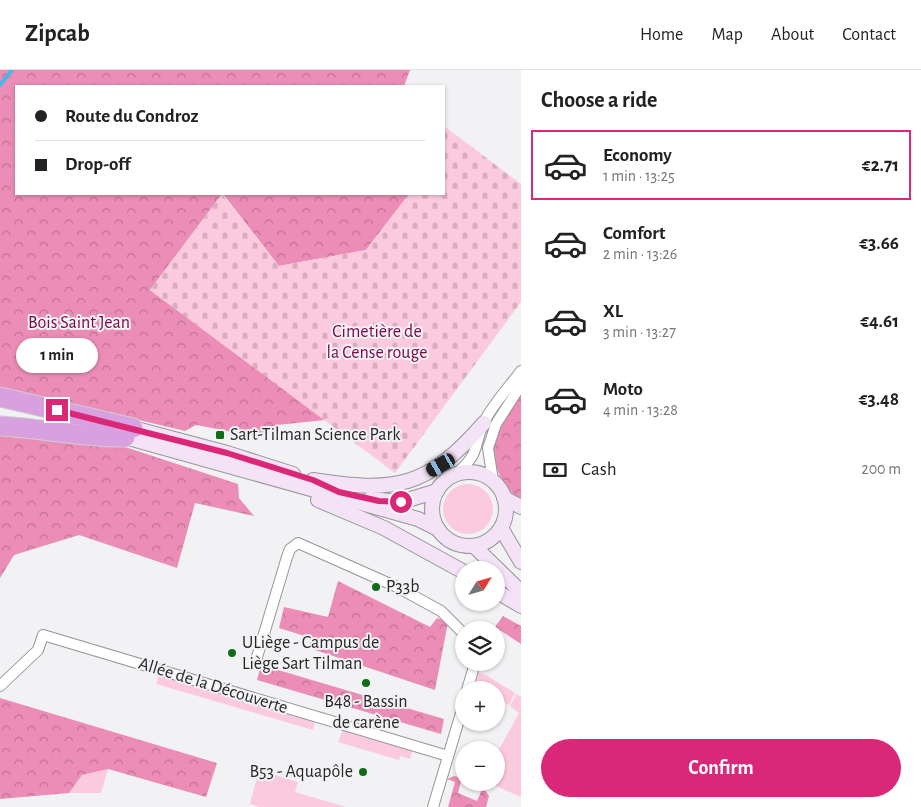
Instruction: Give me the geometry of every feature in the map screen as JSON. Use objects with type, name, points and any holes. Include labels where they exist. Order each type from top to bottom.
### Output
[{"type":"highway","points":[[0,397],[129,432]]},
{"type":"highway","points":[[0,409],[129,432]]},
{"type":"highway","points":[[0,426],[37,428],[105,438],[129,432]]},
{"type":"main road","points":[[313,480],[355,486],[383,487],[423,476],[456,454],[484,423]]},
{"type":"main road","points":[[129,432],[255,474],[418,519],[438,529]]},
{"type":"main road","points":[[129,432],[227,453],[313,480],[339,492],[379,501],[401,502],[437,491]]},
{"type":"main road","points":[[468,472],[482,475],[493,481],[504,498],[506,513],[501,528],[485,543],[474,546],[460,545],[448,540],[438,529],[433,517],[433,504],[437,491],[455,475],[468,472]]},
{"type":"main road","points":[[255,474],[384,528],[455,567]]},
{"type":"main road","points":[[504,498],[521,507]]},
{"type":"main road","points":[[501,528],[521,562]]},
{"type":"main road","points":[[474,546],[521,592]]},
{"type":"main road","points":[[505,596],[521,606]]},
{"type":"street","points":[[455,475],[470,462],[476,453],[484,423],[521,371]]},
{"type":"street","points":[[493,481],[488,448],[496,424],[521,385]]},
{"type":"street","points":[[257,657],[290,549],[298,543],[397,587],[441,611],[455,625]]},
{"type":"street","name":"Allée de la Découverte","points":[[0,686],[33,656],[42,635],[448,756]]},
{"type":"street","points":[[434,807],[456,731]]},
{"type":"green space","name":"Bois Saint Jean","points":[[0,70],[410,70],[404,85],[15,85],[15,195],[221,195],[150,290],[325,420],[277,425],[259,437],[196,425],[185,431],[0,387]]},
{"type":"green space","name":"Cimetière de la Cense rouge","points":[[445,127],[521,184],[521,302],[395,473],[150,290],[221,195],[279,266],[366,250],[408,195],[445,195]]},
{"type":"green space","points":[[224,195],[408,195],[366,250],[279,266]]},
{"type":"green space","points":[[521,391],[521,499],[511,492],[502,480],[493,452],[494,441],[501,421]]},
{"type":"green space","points":[[0,429],[116,444],[238,484],[239,498],[254,516],[195,503],[177,568],[79,535],[14,555],[0,578]]},
{"type":"green space","points":[[463,484],[473,484],[486,491],[493,504],[493,514],[486,527],[473,534],[463,534],[454,530],[447,523],[443,514],[443,504],[447,495],[454,488]]},
{"type":"green space","points":[[338,581],[430,627],[437,618],[448,622],[435,690],[309,648],[311,638],[279,628],[284,607],[328,617]]},
{"type":"green space","points":[[503,616],[521,626],[521,644],[505,634],[505,621],[499,621]]},
{"type":"green space","points":[[261,665],[444,719],[441,734],[257,680]]},
{"type":"green space","points":[[476,672],[496,681],[475,681]]},
{"type":"green space","points":[[159,674],[315,720],[313,730],[156,684]]},
{"type":"green space","points":[[505,687],[515,693],[509,705],[505,703]]},
{"type":"green space","points":[[516,694],[521,697],[521,797],[505,790],[504,741],[519,713],[510,706]]},
{"type":"green space","points":[[0,698],[217,763],[206,797],[108,769],[82,775],[69,793],[0,799]]},
{"type":"green space","points":[[343,729],[413,749],[410,759],[400,756],[399,760],[338,742]]},
{"type":"green space","points":[[108,769],[101,793],[69,793],[82,775]]},
{"type":"green space","points":[[259,770],[298,782],[295,792],[346,807],[259,807],[250,804]]},
{"type":"green space","points":[[455,776],[455,782],[447,779]]},
{"type":"green space","points":[[455,782],[455,791],[477,801],[481,791],[486,791],[489,796],[486,807],[448,807]]},
{"type":"waterway","points":[[0,85],[12,70]]},
{"type":"place","name":"Sart-Tilman Science Park","points":[[220,435]]},
{"type":"place","name":"P33b","points":[[376,587]]},
{"type":"place","name":"ULiège - Campus de Liège Sart Tilman","points":[[232,653]]},
{"type":"place","name":"B48 - Bassin de carène","points":[[366,683]]},
{"type":"place","name":"B53 - Aquapôle","points":[[363,772]]},
{"type":"route","points":[[57,410],[227,453],[313,480],[339,492],[379,501],[401,502]]}]
